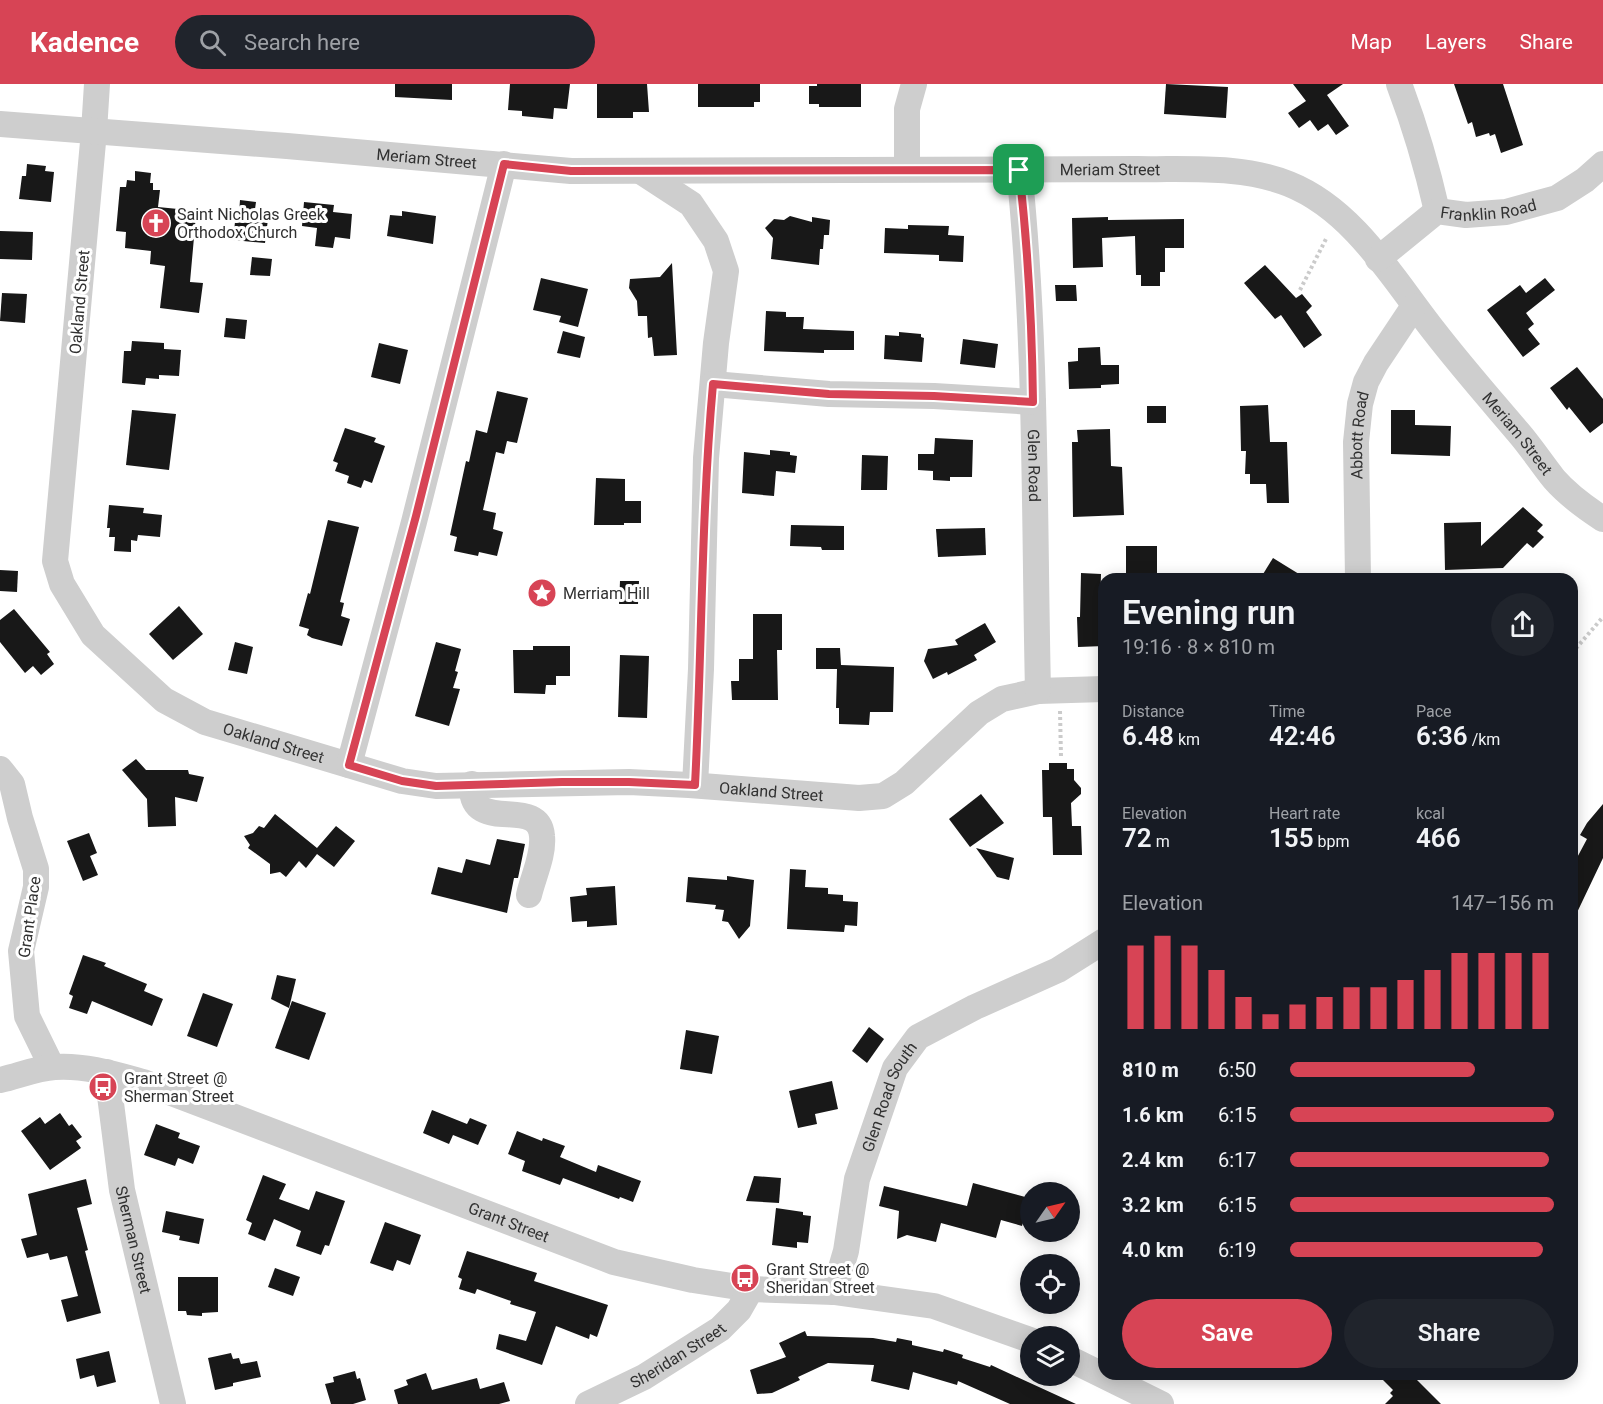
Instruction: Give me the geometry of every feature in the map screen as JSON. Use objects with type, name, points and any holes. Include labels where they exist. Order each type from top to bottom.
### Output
[{"type":"street","name":"Oakland Street","points":[[97,84],[55,561],[62,584],[93,635],[164,700],[205,722],[402,781],[436,786],[629,782],[860,798],[883,796],[904,783],[979,712],[1002,699],[1038,691],[1098,689]]},
{"type":"street","points":[[907,170],[907,109],[914,84]]},
{"type":"street","points":[[1399,84],[1428,168],[1437,211]]},
{"type":"street","name":"Meriam Street","points":[[0,124],[571,171],[1225,171],[1265,177],[1289,184],[1342,219],[1378,259],[1453,356],[1526,441],[1556,481],[1585,508],[1603,519]]},
{"type":"street","points":[[349,765],[416,516],[504,164]]},
{"type":"street","name":"Franklin Road","points":[[1378,259],[1437,211],[1466,215],[1506,212],[1557,198],[1585,180],[1603,164]]},
{"type":"street","name":"Glen Road","points":[[1019,170],[1028,261],[1033,350],[1038,691]]},
{"type":"street","points":[[642,172],[691,204],[716,241],[726,271],[706,458],[701,669],[695,785]]},
{"type":"street","name":"Abbott Road","points":[[1358,573],[1356,442],[1360,404],[1366,382],[1376,363],[1414,306]]},
{"type":"street","points":[[713,384],[829,394],[934,396],[1033,402]]},
{"type":"street","name":"Grant Place","points":[[0,769],[12,784],[36,869],[36,887],[21,951],[27,1016],[52,1067]]},
{"type":"street","points":[[472,784],[471,796],[474,804],[482,810],[496,814],[525,816],[539,826],[543,837],[529,895]]},
{"type":"street","name":"Glen Road South","points":[[834,1292],[846,1251],[857,1179],[895,1068],[918,1037],[1058,970],[1098,945]]},
{"type":"street","name":"Grant Street","points":[[0,1080],[52,1067],[87,1068],[107,1072],[143,1082],[614,1262],[693,1280],[751,1289],[834,1292],[934,1306],[1020,1336]]},
{"type":"street","name":"Sherman Street","points":[[107,1072],[122,1190],[173,1404]]},
{"type":"street","name":"Sheridan Street","points":[[588,1404],[644,1377],[720,1329],[739,1310],[751,1289]]},
{"type":"street","points":[[1080,1364],[1098,1373]]},
{"type":"street","points":[[1112,1380],[1161,1404]]},
{"type":"path","points":[[1300,290],[1327,237]]},
{"type":"path","points":[[1578,646],[1603,617]]},
{"type":"path","points":[[1060,706],[1061,757]]},
{"type":"building","points":[[395,84],[452,84],[452,100],[395,97]]},
{"type":"building","points":[[510,84],[570,84],[567,109],[554,108],[553,119],[522,116],[522,111],[508,110]]},
{"type":"building","points":[[597,84],[647,84],[649,112],[633,112],[633,118],[597,118]]},
{"type":"building","points":[[698,84],[760,84],[760,102],[754,102],[754,107],[698,107]]},
{"type":"building","points":[[817,84],[861,84],[861,107],[819,107],[819,104],[809,104],[809,86],[817,86]]},
{"type":"building","points":[[1166,84],[1228,87],[1226,118],[1164,114]]},
{"type":"building","points":[[1293,84],[1343,84],[1327,95],[1349,126],[1336,135],[1328,124],[1318,131],[1310,120],[1299,128],[1288,113],[1306,101]]},
{"type":"building","points":[[1454,84],[1503,84],[1523,145],[1501,153],[1495,134],[1490,136],[1489,133],[1476,137],[1472,122],[1468,124]]},
{"type":"building","points":[[27,164],[46,166],[45,171],[54,172],[51,202],[19,199],[22,176],[26,176]]},
{"type":"building","name":"Saint Nicholas Greek Orthodox Church","points":[[135,171],[151,173],[150,183],[153,183],[153,190],[160,190],[158,207],[178,209],[178,213],[196,215],[190,282],[203,283],[199,313],[160,308],[165,266],[150,264],[151,251],[125,248],[126,232],[116,231],[120,187],[126,187],[127,180],[135,181]]},
{"type":"building","points":[[240,200],[256,202],[255,209],[269,211],[265,243],[233,240]]},
{"type":"building","points":[[304,202],[334,205],[333,212],[352,214],[350,239],[335,237],[333,248],[315,246],[317,228],[302,226]]},
{"type":"building","points":[[402,211],[436,216],[433,244],[387,236],[390,215],[402,216]]},
{"type":"building","points":[[790,216],[812,222],[812,217],[830,220],[829,235],[824,235],[823,249],[820,249],[819,265],[771,259],[773,238],[765,228],[774,219],[784,220]]},
{"type":"building","points":[[1108,217],[1108,220],[1184,219],[1184,248],[1165,248],[1165,272],[1160,272],[1160,286],[1141,286],[1141,275],[1136,275],[1135,236],[1102,238],[1103,267],[1073,268],[1072,218]]},
{"type":"building","points":[[908,225],[949,226],[948,235],[964,236],[963,262],[939,261],[939,255],[884,253],[885,228],[908,229]]},
{"type":"building","points":[[0,231],[33,232],[32,260],[0,259]]},
{"type":"building","points":[[252,257],[272,259],[270,276],[250,275]]},
{"type":"building","points":[[672,263],[677,355],[654,356],[652,337],[648,338],[647,316],[638,316],[637,301],[629,288],[630,279],[660,277]]},
{"type":"building","points":[[1265,265],[1296,298],[1302,294],[1312,306],[1306,312],[1322,335],[1304,348],[1281,315],[1275,319],[1244,283]]},
{"type":"building","points":[[541,278],[588,289],[578,327],[559,322],[561,316],[533,310]]},
{"type":"building","points":[[1545,278],[1555,290],[1526,313],[1534,324],[1528,329],[1540,344],[1523,357],[1487,310],[1520,285],[1526,293]]},
{"type":"building","points":[[1055,285],[1076,285],[1077,301],[1056,301]]},
{"type":"building","points":[[2,293],[27,294],[25,323],[0,321]]},
{"type":"building","points":[[766,311],[786,312],[786,317],[804,317],[803,329],[854,331],[854,350],[824,350],[824,353],[764,351]]},
{"type":"building","points":[[226,318],[247,320],[245,339],[224,337]]},
{"type":"building","points":[[563,331],[585,337],[580,358],[557,353]]},
{"type":"building","points":[[899,332],[921,334],[924,338],[922,362],[884,359],[885,335],[899,336]]},
{"type":"building","points":[[963,339],[998,344],[995,368],[960,364]]},
{"type":"building","points":[[132,341],[164,343],[164,349],[181,350],[179,376],[159,375],[159,379],[146,378],[145,385],[122,383],[124,351],[131,351]]},
{"type":"building","points":[[379,343],[408,350],[400,384],[371,377]]},
{"type":"building","points":[[1100,347],[1101,365],[1119,365],[1119,384],[1101,385],[1101,388],[1069,389],[1068,362],[1078,361],[1078,348]]},
{"type":"building","points":[[1577,367],[1603,399],[1603,423],[1590,433],[1569,407],[1567,410],[1550,388]]},
{"type":"building","points":[[497,391],[528,398],[517,443],[507,441],[504,454],[496,452],[483,510],[496,513],[493,529],[503,532],[497,556],[479,552],[478,556],[454,551],[457,537],[450,535],[466,461],[469,462],[476,430],[487,433]]},
{"type":"building","points":[[1268,405],[1270,442],[1287,442],[1289,503],[1267,503],[1266,484],[1250,484],[1250,474],[1245,474],[1246,451],[1241,451],[1240,406]]},
{"type":"building","points":[[1147,406],[1166,406],[1166,423],[1147,423]]},
{"type":"building","points":[[132,410],[176,414],[169,470],[126,465]]},
{"type":"building","points":[[1391,410],[1415,410],[1415,425],[1451,426],[1450,456],[1391,454]]},
{"type":"building","points":[[345,428],[376,438],[374,442],[385,446],[372,483],[364,480],[361,488],[347,483],[349,476],[335,471],[338,463],[333,461]]},
{"type":"building","points":[[1110,429],[1111,466],[1122,467],[1124,515],[1073,517],[1072,442],[1078,442],[1077,430]]},
{"type":"building","points":[[935,438],[973,440],[972,477],[950,477],[950,481],[933,480],[933,471],[918,470],[918,454],[934,454]]},
{"type":"building","points":[[770,450],[790,452],[790,455],[797,456],[795,473],[776,471],[774,496],[742,493],[744,452],[770,455]]},
{"type":"building","points":[[862,455],[888,456],[887,490],[861,490]]},
{"type":"building","points":[[596,478],[625,479],[625,501],[641,501],[641,523],[594,525]]},
{"type":"building","points":[[109,505],[144,508],[143,513],[162,515],[160,537],[138,535],[137,541],[131,540],[131,552],[114,551],[115,537],[109,537],[110,528],[107,528]]},
{"type":"building","points":[[1523,507],[1543,525],[1537,531],[1544,537],[1533,548],[1527,543],[1503,568],[1445,570],[1444,523],[1481,522],[1481,546]]},
{"type":"building","points":[[328,520],[359,527],[340,602],[344,603],[341,616],[350,619],[342,646],[312,638],[307,635],[309,629],[299,626],[308,593],[310,594]]},
{"type":"building","points":[[791,525],[844,526],[844,550],[790,546]]},
{"type":"building","points":[[985,528],[986,555],[938,557],[936,529]]},
{"type":"building","points":[[1126,546],[1157,546],[1157,573],[1126,573]]},
{"type":"building","points":[[1273,558],[1297,573],[1264,573]]},
{"type":"building","points":[[0,570],[18,571],[17,592],[0,591]]},
{"type":"building","points":[[1081,573],[1098,574],[1098,646],[1078,647],[1077,617],[1080,617]]},
{"type":"building","points":[[620,581],[639,581],[638,604],[619,604]]},
{"type":"building","points":[[179,606],[203,634],[173,660],[149,634]]},
{"type":"building","points":[[14,609],[50,652],[47,654],[54,664],[41,675],[33,666],[25,673],[0,642],[0,620]]},
{"type":"building","points":[[753,614],[782,614],[782,650],[777,650],[778,700],[732,700],[731,681],[739,681],[739,659],[753,659]]},
{"type":"building","points":[[985,623],[996,642],[974,655],[977,660],[948,675],[947,672],[933,679],[924,661],[928,649],[958,645],[955,640]]},
{"type":"building","points":[[235,642],[253,647],[247,674],[228,670]]},
{"type":"building","points":[[436,642],[461,649],[453,688],[460,689],[449,726],[415,716]]},
{"type":"building","points":[[533,646],[570,646],[570,676],[556,676],[556,685],[546,685],[545,694],[514,693],[513,650],[533,650]]},
{"type":"building","points":[[816,648],[840,648],[841,665],[894,667],[893,712],[870,712],[869,725],[839,724],[839,708],[836,708],[837,669],[816,669]]},
{"type":"building","points":[[620,655],[649,656],[647,718],[618,717]]},
{"type":"building","points":[[136,759],[146,770],[188,770],[189,774],[204,777],[197,802],[175,797],[176,826],[148,827],[147,799],[122,770]]},
{"type":"building","points":[[1049,763],[1067,763],[1067,769],[1074,769],[1074,780],[1081,788],[1081,794],[1071,803],[1072,826],[1081,826],[1082,855],[1053,855],[1052,817],[1043,817],[1042,770],[1049,770]]},
{"type":"building","points":[[981,794],[1004,823],[970,847],[949,819]]},
{"type":"building","points":[[1603,804],[1603,858],[1578,910],[1578,856],[1587,839],[1580,835]]},
{"type":"building","points":[[275,814],[317,848],[336,826],[355,841],[334,867],[317,854],[306,868],[299,861],[286,877],[280,872],[270,874],[270,864],[248,848],[250,845],[244,836],[253,833],[259,826],[264,828]]},
{"type":"building","points":[[89,833],[97,853],[90,856],[98,875],[83,881],[67,841]]},
{"type":"building","points":[[497,839],[525,844],[518,878],[514,878],[507,913],[431,894],[438,867],[462,873],[466,859],[490,865]]},
{"type":"building","points":[[976,848],[1014,858],[1009,880],[997,877]]},
{"type":"building","points":[[790,869],[806,870],[805,887],[828,888],[828,894],[843,895],[843,901],[858,902],[857,926],[845,925],[844,932],[787,929]]},
{"type":"building","points":[[727,876],[754,880],[750,926],[739,939],[728,922],[722,921],[724,910],[715,909],[716,905],[686,902],[688,877],[727,880]]},
{"type":"building","points":[[615,886],[617,925],[587,927],[587,921],[572,922],[570,897],[587,895],[586,888]]},
{"type":"building","points":[[83,955],[106,963],[104,966],[147,984],[144,991],[163,999],[152,1026],[92,1001],[87,1014],[69,1008],[73,996],[69,994]]},
{"type":"building","points":[[277,975],[296,979],[289,1008],[271,999]]},
{"type":"building","points":[[203,993],[233,1004],[217,1047],[187,1036]]},
{"type":"building","points":[[292,1001],[326,1013],[309,1060],[275,1048]]},
{"type":"building","points":[[869,1027],[884,1039],[867,1063],[852,1051]]},
{"type":"building","points":[[686,1030],[719,1036],[712,1074],[680,1069]]},
{"type":"building","points":[[832,1081],[838,1109],[815,1114],[817,1124],[798,1128],[789,1091]]},
{"type":"building","points":[[432,1110],[467,1124],[470,1118],[487,1125],[478,1145],[453,1135],[449,1144],[423,1133]]},
{"type":"building","points":[[60,1113],[69,1126],[72,1124],[82,1137],[76,1141],[81,1148],[50,1170],[21,1131],[40,1117],[45,1124]]},
{"type":"building","points":[[156,1124],[180,1133],[178,1138],[200,1146],[193,1164],[178,1158],[175,1166],[144,1155]]},
{"type":"building","points":[[517,1131],[542,1141],[543,1138],[565,1146],[560,1157],[596,1172],[598,1165],[641,1181],[633,1202],[563,1178],[560,1185],[522,1171],[525,1161],[508,1154]]},
{"type":"building","points":[[263,1175],[286,1184],[279,1199],[309,1210],[316,1191],[345,1201],[329,1246],[325,1245],[321,1255],[296,1246],[301,1231],[274,1219],[265,1241],[248,1234],[252,1223],[246,1220]]},
{"type":"building","points":[[754,1176],[781,1178],[779,1203],[746,1201]]},
{"type":"building","points":[[86,1179],[92,1204],[77,1208],[101,1313],[67,1322],[61,1300],[78,1296],[67,1256],[50,1260],[48,1253],[27,1258],[21,1239],[37,1235],[28,1194]]},
{"type":"building","points":[[973,1183],[1020,1196],[1020,1225],[1001,1220],[996,1238],[941,1223],[936,1242],[907,1235],[897,1239],[899,1211],[879,1206],[884,1186],[967,1206]]},
{"type":"building","points":[[776,1208],[803,1212],[803,1215],[811,1216],[808,1243],[797,1242],[797,1248],[772,1245]]},
{"type":"building","points":[[166,1211],[204,1219],[199,1244],[179,1240],[180,1236],[162,1232]]},
{"type":"building","points":[[385,1222],[421,1235],[410,1265],[397,1260],[393,1271],[370,1263]]},
{"type":"building","points":[[467,1251],[537,1273],[534,1281],[608,1305],[597,1337],[590,1334],[589,1339],[556,1326],[542,1365],[496,1349],[499,1334],[526,1341],[536,1312],[510,1304],[511,1301],[477,1289],[475,1294],[459,1289],[462,1279],[458,1277]]},
{"type":"building","points":[[275,1268],[300,1277],[293,1296],[268,1287]]},
{"type":"building","points":[[178,1277],[218,1277],[218,1312],[202,1313],[202,1316],[187,1315],[186,1311],[178,1311]]},
{"type":"building","points":[[805,1331],[807,1336],[873,1338],[896,1342],[897,1338],[912,1341],[912,1345],[943,1352],[944,1349],[963,1355],[962,1358],[990,1367],[991,1365],[1020,1378],[1020,1386],[1037,1386],[1076,1404],[1010,1404],[958,1381],[957,1385],[913,1372],[909,1390],[871,1381],[874,1365],[828,1363],[798,1377],[800,1380],[772,1393],[757,1394],[750,1370],[786,1357],[779,1343]]},
{"type":"building","points":[[109,1351],[116,1382],[97,1387],[94,1375],[80,1379],[76,1359]]},
{"type":"building","points":[[231,1353],[233,1359],[239,1358],[241,1364],[257,1361],[261,1377],[233,1383],[233,1386],[215,1390],[208,1358]]},
{"type":"building","points":[[355,1371],[357,1379],[360,1378],[366,1400],[353,1404],[331,1404],[325,1384],[334,1382],[333,1377]]},
{"type":"building","points":[[426,1373],[432,1390],[477,1378],[480,1389],[504,1382],[510,1401],[499,1404],[398,1404],[394,1390],[408,1385],[406,1380]]},
{"type":"building","points":[[1383,1380],[1417,1380],[1441,1404],[1385,1404],[1393,1396],[1390,1393],[1393,1390]]},
{"type":"place","name":"Saint Nicholas Greek Orthodox Church","points":[[156,223]]},
{"type":"place","name":"Merriam Hill","points":[[542,593]]},
{"type":"place","name":"Grant Street @ Sherman Street","points":[[103,1087]]},
{"type":"place","name":"Grant Street @ Sheridan Street","points":[[745,1278]]},
{"type":"route","points":[[504,164],[571,171],[642,172],[1019,170],[1027,249],[1033,350],[1033,402],[934,396],[829,394],[713,384],[706,458],[701,669],[695,785],[562,782],[436,786],[402,781],[349,765],[416,516],[504,164]]}]
